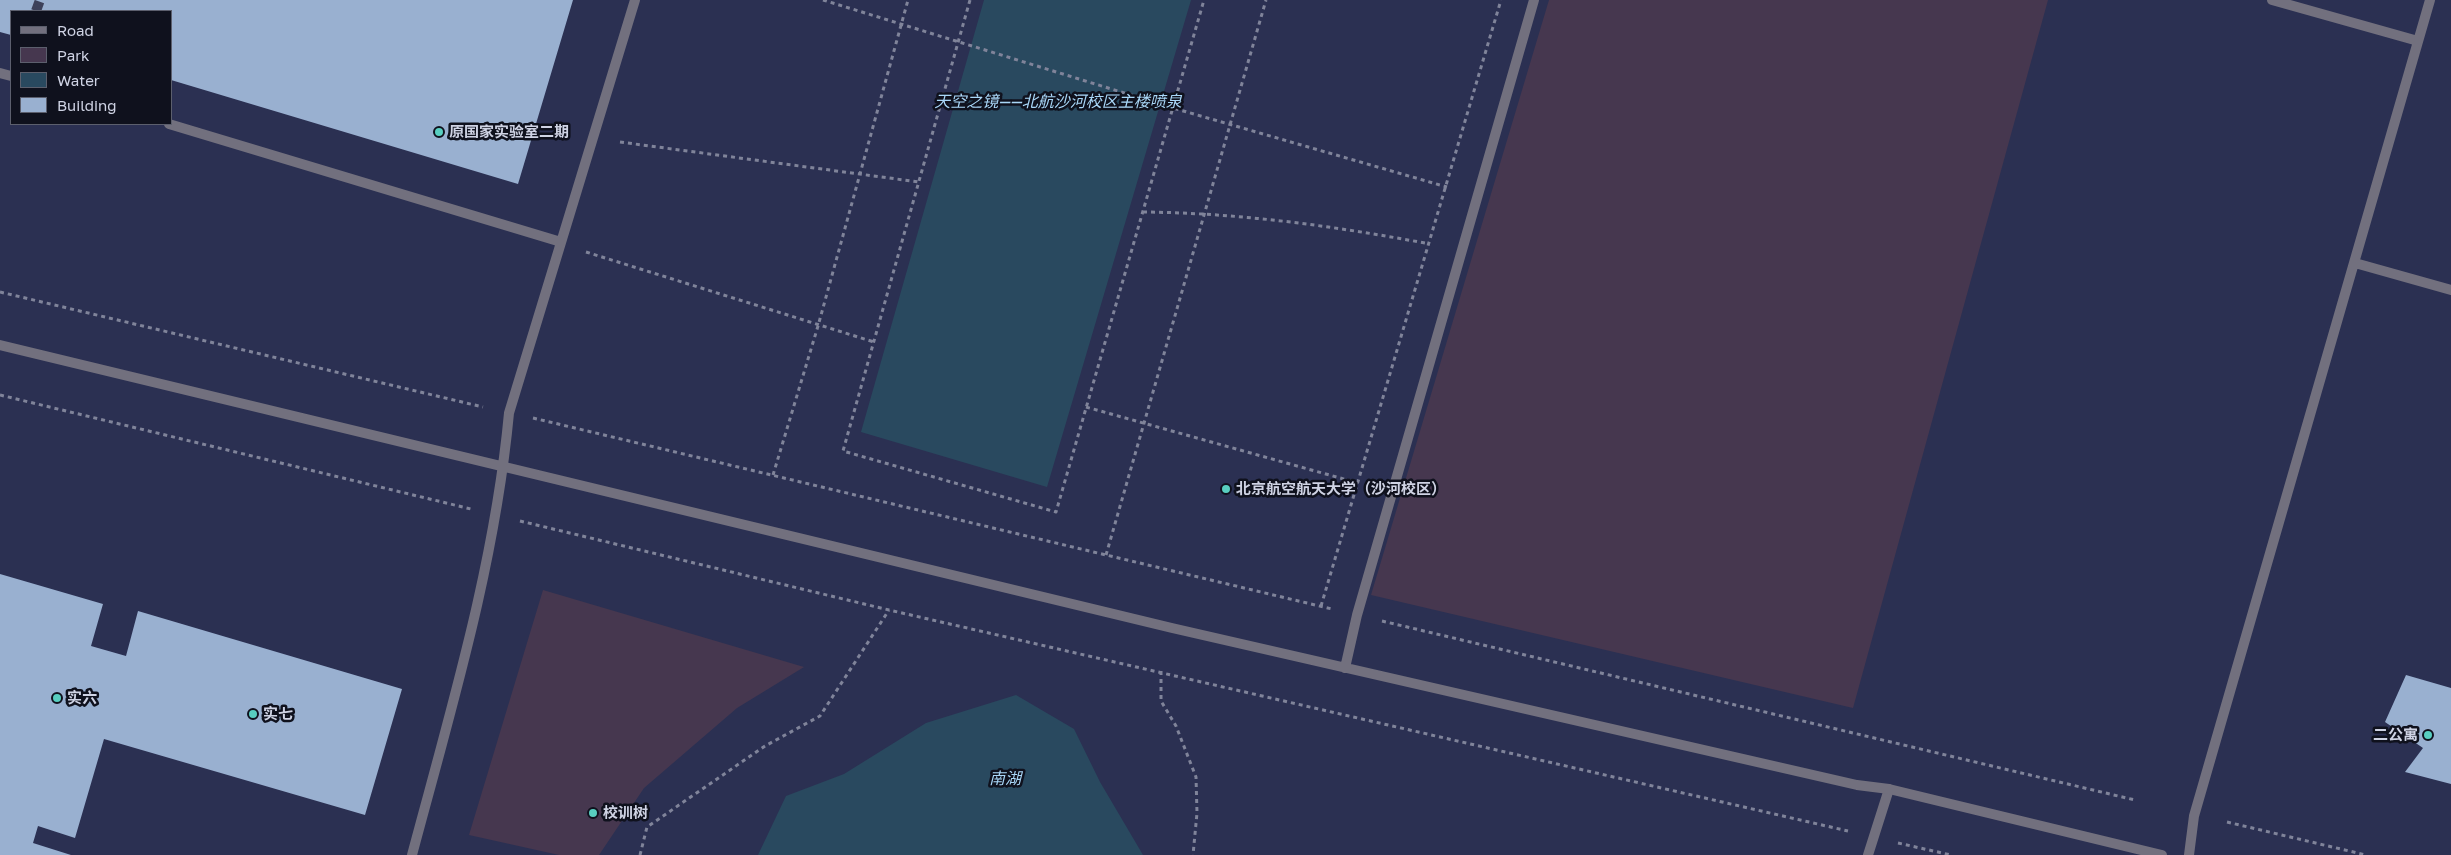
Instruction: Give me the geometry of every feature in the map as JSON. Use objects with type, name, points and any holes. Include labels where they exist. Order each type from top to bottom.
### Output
[{"type":"street","points":[[412,855],[475,621],[504,467],[509,412],[635,0]]},
{"type":"street","points":[[1345,668],[1357,615],[1534,0]]},
{"type":"street","points":[[2272,0],[2418,41]]},
{"type":"street","points":[[2188,855],[2194,816],[2430,0]]},
{"type":"street","points":[[172,125],[561,242]]},
{"type":"street","points":[[2355,263],[2451,290]]},
{"type":"street","points":[[0,345],[1162,626],[1857,785],[1889,790],[2162,855]]},
{"type":"street","points":[[1868,855],[1889,790]]},
{"type":"path","points":[[823,0],[1173,108],[1447,187]]},
{"type":"path","points":[[773,476],[818,326],[908,0]]},
{"type":"path","points":[[970,0],[843,451],[1056,512],[1204,0]]},
{"type":"path","points":[[1106,554],[1266,0]]},
{"type":"path","points":[[1321,606],[1501,0]]},
{"type":"path","points":[[620,142],[919,182]]},
{"type":"path","points":[[1143,212],[1204,213],[1338,227],[1430,244]]},
{"type":"path","points":[[586,252],[874,342]]},
{"type":"path","points":[[0,292],[2135,800]]},
{"type":"path","points":[[0,395],[889,610],[1161,671],[1951,855]]},
{"type":"path","points":[[1086,407],[1358,483]]},
{"type":"path","points":[[640,855],[647,827],[765,746],[820,716],[889,610]]},
{"type":"path","points":[[1161,671],[1161,700],[1176,726],[1196,776],[1197,813],[1193,855]]},
{"type":"path","points":[[2227,822],[2366,855]]},
{"type":"shaded area","name":"北京航空航天大学（沙河校区）","points":[[0,0],[2451,0],[2451,855],[0,855]]},
{"type":"green space","points":[[1549,0],[2048,0],[1853,708],[1371,595]]},
{"type":"green space","points":[[543,590],[804,667],[737,708],[644,788],[599,855],[559,855],[469,835]]},
{"type":"water","name":"天空之镜——北航沙河校区主楼喷泉","points":[[984,0],[1191,0],[1047,487],[861,432]]},
{"type":"water","name":"南湖","points":[[1016,695],[1074,729],[1100,782],[1143,855],[758,855],[786,796],[844,774],[926,723]]},
{"type":"building","name":"原国家实验室二期","points":[[0,0],[573,0],[518,184],[172,80],[172,10],[10,10],[10,35],[0,32]]},
{"type":"building","points":[[0,574],[103,604],[91,646],[126,656],[138,611],[402,689],[365,815],[104,739],[75,838],[38,826],[33,843],[71,855],[0,855]]},
{"type":"building","name":"二公寓","points":[[2406,675],[2451,688],[2451,784],[2405,772],[2423,748],[2385,722]]},
{"type":"tunnel","points":[[36,10],[40,0]]},
{"type":"place","name":"原国家实验室二期","points":[[439,132]]},
{"type":"place","name":"北京航空航天大学（沙河校区）","points":[[1226,489]]},
{"type":"place","name":"实六","points":[[57,698]]},
{"type":"place","name":"实七","points":[[253,714]]},
{"type":"place","name":"二公寓","points":[[2428,735]]},
{"type":"place","name":"校训树","points":[[593,813]]}]
